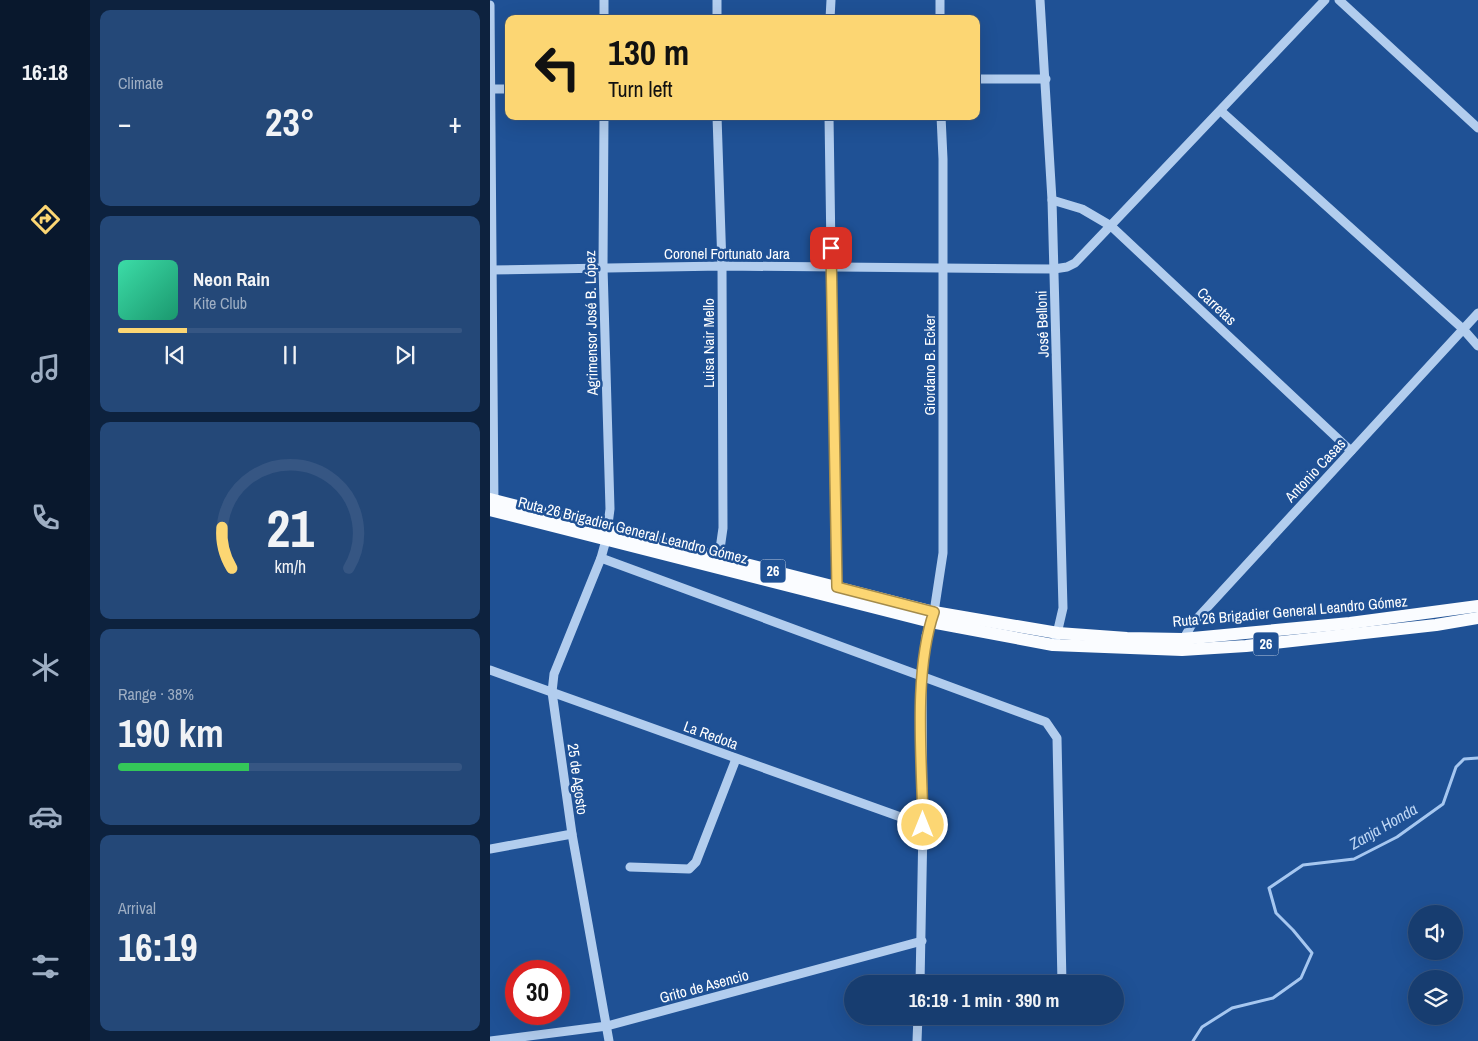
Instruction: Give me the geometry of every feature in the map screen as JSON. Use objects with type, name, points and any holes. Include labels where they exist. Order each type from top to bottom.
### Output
[{"type":"main road","name":"Ruta 26 Brigadier General Leandro Gómez","points":[[492,505],[932,617],[1056,639],[1127,638],[1182,644],[1256,645],[1478,618]]},
{"type":"main road","name":"Ruta 26 Brigadier General Leandro Gómez","points":[[1182,644],[1478,606]]},
{"type":"street","points":[[604,0],[604,15]]},
{"type":"street","points":[[717,15],[718,0]]},
{"type":"street","points":[[830,15],[831,0]]},
{"type":"street","points":[[940,0],[940,15]]},
{"type":"street","name":"José Belloni","points":[[1040,0],[1052,200],[1063,608],[1056,639]]},
{"type":"street","name":"Coronel Fortunato Jara","points":[[492,270],[722,266],[1067,268],[1075,263],[1111,226],[1326,0]]},
{"type":"street","points":[[1339,0],[1478,128]]},
{"type":"street","points":[[490,6],[492,505]]},
{"type":"street","points":[[980,79],[1046,79]]},
{"type":"street","points":[[491,89],[505,89]]},
{"type":"street","points":[[1222,111],[1463,330],[1478,346]]},
{"type":"street","name":"Agrimensor José B. López","points":[[604,120],[603,268],[610,509],[607,534]]},
{"type":"street","name":"Luisa Nair Mello","points":[[717,120],[722,266],[723,528],[718,563]]},
{"type":"street","points":[[829,120],[836,593]]},
{"type":"street","name":"Giordano B. Ecker","points":[[920,975],[923,825],[922,676],[926,636],[932,617],[943,553],[941,120]]},
{"type":"street","name":"Carretas","points":[[1052,200],[1082,209],[1111,226],[1351,451]]},
{"type":"street","name":"Antonio Casas","points":[[1182,644],[1192,624],[1478,313]]},
{"type":"street","name":"25 de Agosto","points":[[607,534],[601,558],[554,674],[552,692],[572,834],[609,1041]]},
{"type":"street","points":[[601,558],[1046,722],[1057,738],[1062,975]]},
{"type":"street","name":"La Redota","points":[[490,670],[923,825]]},
{"type":"street","points":[[630,867],[689,869],[696,862],[736,759]]},
{"type":"street","points":[[490,849],[572,834]]},
{"type":"street","name":"Grito de Asencio","points":[[490,1041],[606,1026],[922,941]]},
{"type":"street","points":[[917,1041],[918,1025]]},
{"type":"waterway","name":"Zanja Honda","points":[[1193,1041],[1202,1027],[1232,1008],[1273,998],[1301,978],[1312,953],[1276,913],[1269,888],[1303,865],[1354,859],[1397,837],[1443,804],[1456,767],[1464,759],[1478,758]]},
{"type":"route","points":[[831,248],[833,458],[837,587],[934,612],[926,636],[922,676],[923,825]]}]
